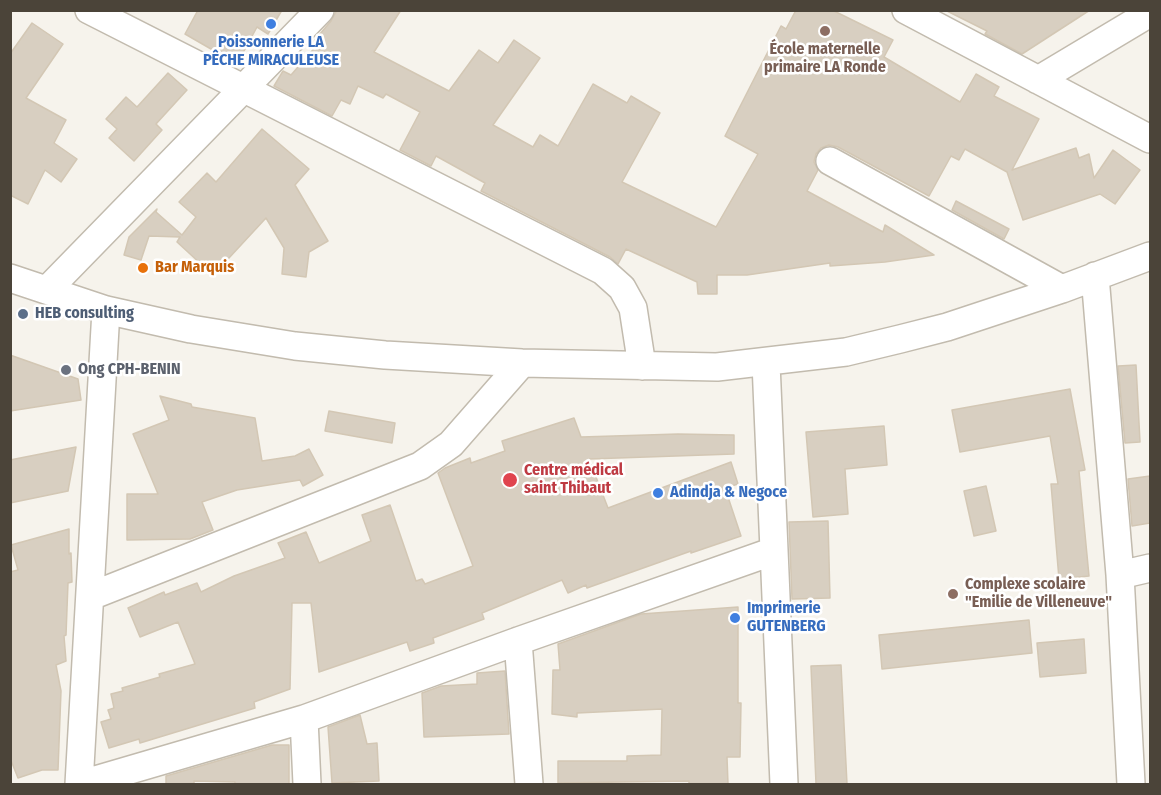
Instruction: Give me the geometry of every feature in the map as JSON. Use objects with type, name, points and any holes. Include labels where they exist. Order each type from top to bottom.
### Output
[{"type":"street","points":[[89,10],[603,271],[622,288],[633,308],[642,366]]},
{"type":"street","points":[[47,290],[320,10]]},
{"type":"street","points":[[906,10],[1150,139]]},
{"type":"street","points":[[1038,80],[1150,13]]},
{"type":"street","points":[[830,162],[1062,289]]},
{"type":"street","points":[[10,278],[106,309],[191,329],[295,346],[385,355],[522,363],[717,367],[846,352],[947,327],[1062,289],[1150,256]]},
{"type":"street","points":[[1095,276],[1120,575],[1131,784]]},
{"type":"street","points":[[106,309],[81,784],[303,719],[774,551]]},
{"type":"street","points":[[92,596],[420,466],[451,444],[522,363]]},
{"type":"street","points":[[766,363],[784,784]]},
{"type":"street","points":[[1120,575],[1150,568]]},
{"type":"street","points":[[518,641],[529,784]]},
{"type":"street","points":[[303,719],[307,784]]},
{"type":"building","points":[[198,10],[282,10],[268,34],[257,27],[237,64],[185,34]]},
{"type":"building","points":[[337,10],[401,10],[374,52],[449,91],[479,50],[498,63],[514,40],[540,58],[493,125],[533,147],[540,135],[558,146],[593,84],[627,103],[631,96],[660,113],[622,182],[716,227],[758,154],[725,136],[781,26],[786,29],[796,10],[832,10],[893,40],[884,57],[960,102],[976,74],[999,87],[994,96],[1039,119],[1012,170],[1076,148],[1079,158],[1089,154],[1094,178],[1113,150],[1140,170],[1115,204],[1100,194],[1023,220],[1007,172],[965,149],[959,160],[951,156],[929,196],[838,147],[829,145],[821,148],[816,154],[814,162],[818,170],[807,191],[883,232],[885,225],[934,255],[885,262],[830,266],[830,263],[747,275],[717,275],[717,294],[698,294],[697,282],[626,249],[618,264],[610,257],[481,191],[485,183],[436,156],[431,166],[400,150],[420,112],[386,94],[383,98],[358,86],[350,104],[341,100],[332,116],[274,86],[283,71],[291,75],[318,44],[314,41]]},
{"type":"building","points":[[945,10],[1090,10],[1022,54],[985,34],[987,31]]},
{"type":"building","points":[[32,23],[63,44],[26,98],[66,120],[54,143],[77,159],[61,182],[45,170],[28,204],[10,195],[10,54]]},
{"type":"building","points":[[168,73],[187,90],[156,124],[162,130],[134,161],[109,138],[117,129],[106,119],[126,97],[137,107]]},
{"type":"building","points":[[262,129],[309,169],[295,185],[328,241],[309,252],[306,277],[282,274],[284,248],[266,218],[216,272],[207,263],[202,265],[177,242],[180,237],[149,236],[141,260],[124,255],[129,237],[157,209],[156,212],[182,235],[196,217],[179,202],[207,173],[216,182]]},
{"type":"building","points":[[956,201],[1009,229],[1004,239],[952,210]]},
{"type":"building","points":[[10,355],[78,379],[81,400],[10,411]]},
{"type":"building","points":[[1136,365],[1140,442],[1125,443],[1118,366]]},
{"type":"building","points":[[1070,389],[1085,470],[1079,471],[1089,576],[1059,579],[1051,484],[1058,484],[1050,436],[960,452],[952,410]]},
{"type":"building","points":[[160,396],[191,404],[192,407],[255,418],[262,461],[295,456],[309,449],[323,475],[303,486],[300,480],[237,490],[202,502],[213,530],[190,539],[127,540],[127,494],[158,494],[133,434],[169,420]]},
{"type":"building","points":[[329,411],[395,423],[392,443],[325,431]]},
{"type":"building","points":[[574,418],[581,437],[734,435],[734,454],[589,459],[608,508],[731,462],[738,484],[725,488],[741,536],[587,588],[586,585],[568,593],[562,580],[482,613],[484,619],[433,638],[434,643],[410,651],[407,642],[319,672],[311,603],[292,603],[290,689],[254,702],[255,708],[140,743],[139,739],[109,748],[101,722],[111,719],[108,710],[114,708],[111,694],[123,691],[122,688],[160,677],[159,674],[195,664],[178,622],[140,637],[128,608],[164,592],[165,595],[197,583],[201,592],[234,576],[285,558],[278,543],[306,532],[319,563],[371,541],[362,515],[390,505],[416,581],[422,579],[425,584],[473,566],[438,473],[470,458],[471,463],[505,451],[502,441]]},
{"type":"building","points":[[884,426],[887,465],[845,469],[848,514],[813,517],[806,432]]},
{"type":"building","points":[[76,447],[68,491],[10,503],[10,460]]},
{"type":"building","points":[[1150,476],[1150,523],[1132,526],[1128,479]]},
{"type":"building","points":[[986,486],[996,531],[974,536],[964,491]]},
{"type":"building","points":[[828,521],[830,598],[792,599],[789,522]]},
{"type":"building","points":[[69,529],[72,582],[68,583],[66,635],[64,636],[66,661],[56,665],[61,691],[58,770],[42,770],[18,778],[10,758],[10,572],[18,570],[11,545]]},
{"type":"building","points":[[738,607],[740,757],[727,757],[728,784],[689,784],[689,781],[558,783],[558,761],[627,761],[627,756],[661,755],[662,709],[577,713],[577,717],[552,714],[553,670],[560,670],[558,644],[641,614]]},
{"type":"building","points":[[1029,620],[1032,653],[882,669],[879,635]]},
{"type":"building","points":[[1084,639],[1086,673],[1040,677],[1037,643]]},
{"type":"building","points":[[841,665],[847,784],[816,784],[811,666]]},
{"type":"building","points":[[505,671],[509,734],[424,737],[422,693],[441,686],[477,684],[477,673]]},
{"type":"building","points":[[360,715],[367,744],[377,743],[379,781],[332,783],[328,727]]},
{"type":"building","points":[[272,745],[289,745],[289,784],[194,781],[194,784],[166,784],[166,776]]},
{"type":"place","name":"Poissonnerie LA PÊCHE MIRACULEUSE","points":[[271,24]]},
{"type":"place","name":"École maternelle primaire LA Ronde","points":[[825,31]]},
{"type":"place","name":"Bar Marquis","points":[[143,268]]},
{"type":"place","name":"HEB consulting","points":[[23,314]]},
{"type":"place","name":"Ong CPH-BENIN","points":[[66,370]]},
{"type":"place","name":"Centre médical saint Thibaut","points":[[510,480]]},
{"type":"place","name":"Adindja & Negoce","points":[[658,493]]},
{"type":"place","name":"Complexe scolaire \"Emilie de Villeneuve\"","points":[[953,594]]},
{"type":"place","name":"Imprimerie GUTENBERG","points":[[735,618]]}]
